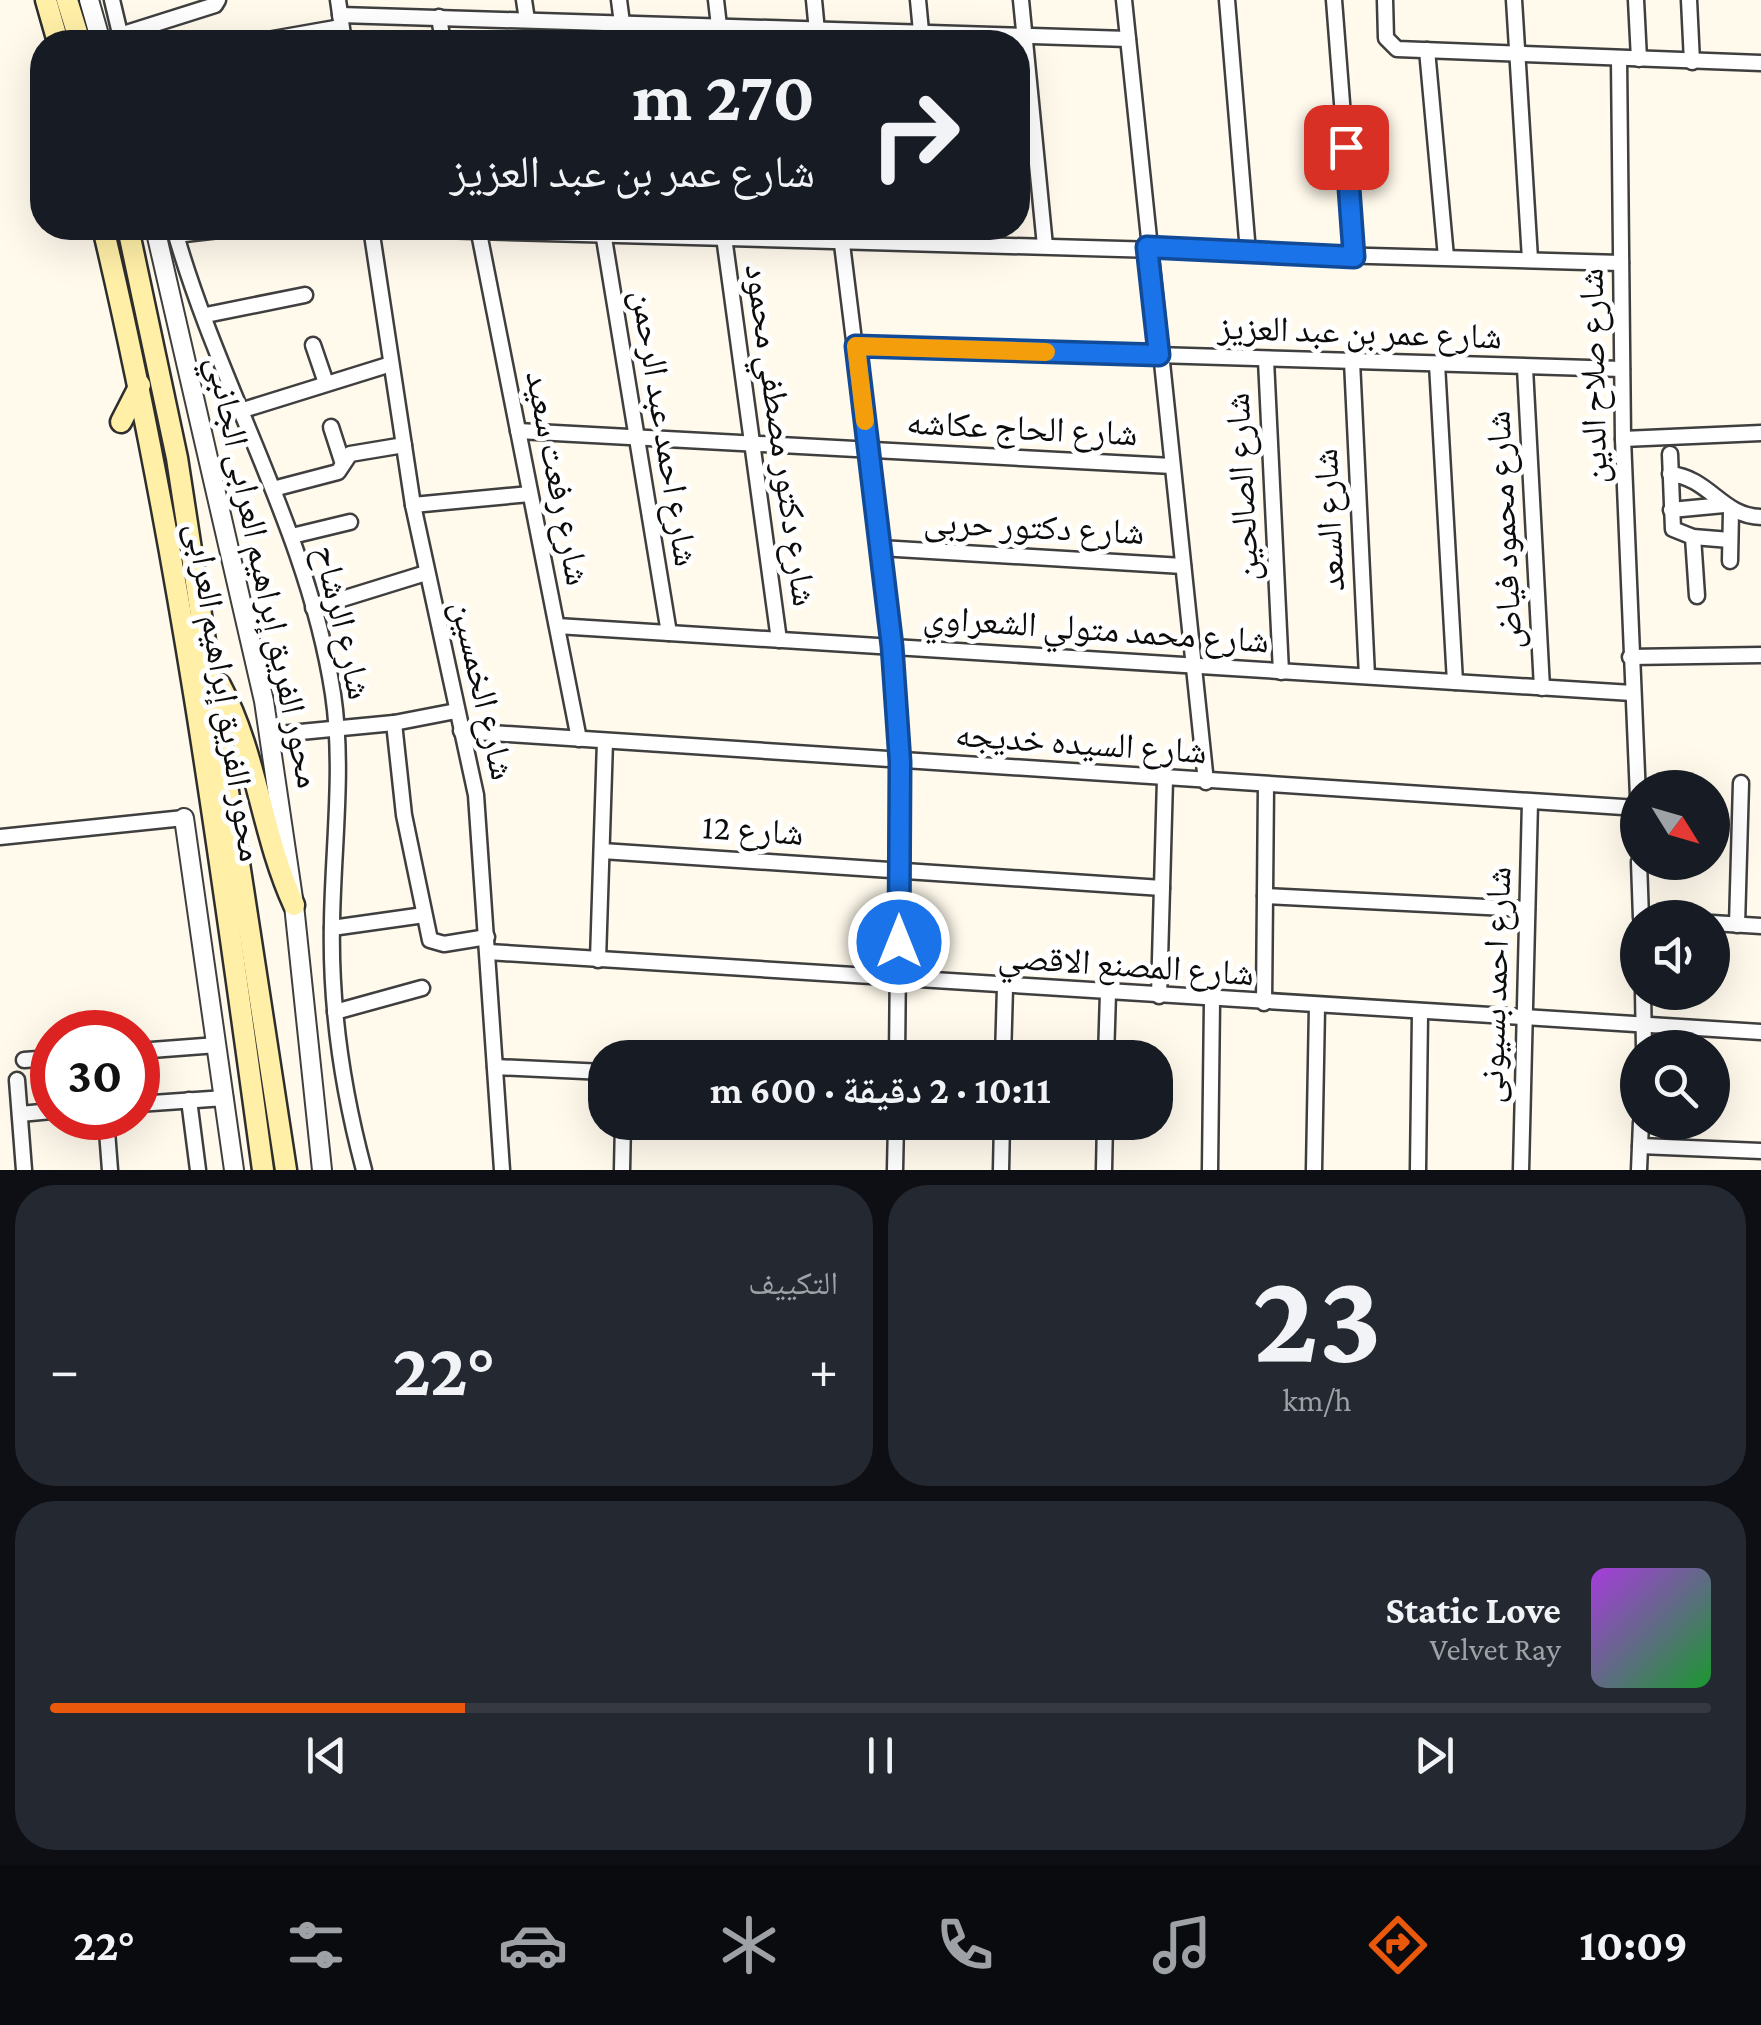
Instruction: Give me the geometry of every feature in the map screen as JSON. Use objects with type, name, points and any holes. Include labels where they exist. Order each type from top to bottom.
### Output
[{"type":"main road","points":[[46,0],[55,30]]},
{"type":"main road","points":[[67,0],[76,30]]},
{"type":"main road","name":"محور الفريق إبراهيم العرابى","points":[[106,240],[140,385],[190,668],[263,1170]]},
{"type":"main road","name":"محور الفريق إبراهيم العرابى","points":[[131,240],[177,458],[286,1170]]},
{"type":"main road","points":[[121,422],[140,385]]},
{"type":"main road","points":[[210,670],[246,746],[264,827],[294,905]]},
{"type":"street","points":[[89,0],[98,30]]},
{"type":"street","points":[[112,0],[119,30]]},
{"type":"street","points":[[146,30],[217,4],[218,0]]},
{"type":"street","points":[[432,0],[440,30]]},
{"type":"street","points":[[524,0],[526,20]]},
{"type":"street","points":[[619,0],[622,23]]},
{"type":"street","points":[[716,0],[719,26]]},
{"type":"street","points":[[814,0],[817,30]]},
{"type":"street","points":[[918,0],[920,30]]},
{"type":"street","points":[[1021,0],[1024,30]]},
{"type":"street","points":[[1124,0],[1206,782]]},
{"type":"street","points":[[1227,0],[1248,252]]},
{"type":"street","points":[[1334,0],[1354,257]]},
{"type":"street","points":[[1385,0],[1386,38],[1397,49],[1761,63]]},
{"type":"street","points":[[1514,0],[1530,258]]},
{"type":"street","points":[[1636,0],[1639,60]]},
{"type":"street","points":[[1689,0],[1692,62]]},
{"type":"street","points":[[305,30],[341,21],[436,17],[759,30]]},
{"type":"street","points":[[1030,35],[1128,39]]},
{"type":"street","points":[[1427,50],[1446,257]]},
{"type":"street","name":"شارع صلاح الدين","points":[[1618,58],[1623,439],[1636,770]]},
{"type":"street","points":[[1030,93],[1046,246]]},
{"type":"street","name":"محور الفريق إبراهيم العرابى الجانبي","points":[[158,240],[270,735],[294,905],[322,1170]]},
{"type":"street","name":"شارع الرشاح","points":[[178,240],[240,411],[292,536],[313,608],[336,727],[332,928],[338,1052],[364,1170]]},
{"type":"street","name":"شارع الخمسين","points":[[371,240],[413,505],[478,811],[502,1170]]},
{"type":"street","name":"شارع رفعت سعيد","points":[[480,240],[579,739]]},
{"type":"street","name":"شارع احمد عبد الرحمن","points":[[604,240],[669,634]]},
{"type":"street","name":"شارع دكتور مصطفي محمود","points":[[724,240],[779,640]]},
{"type":"street","points":[[841,240],[892,646],[900,762],[896,1040]]},
{"type":"street","points":[[982,240],[1046,246],[1354,257],[1530,258],[1620,264]]},
{"type":"street","points":[[206,315],[306,295]]},
{"type":"street","points":[[313,345],[326,382]]},
{"type":"street","name":"شارع عمر بن عبد العزيز","points":[[856,346],[1622,369]]},
{"type":"street","name":"شارع الصالحين","points":[[1266,360],[1282,672]]},
{"type":"street","name":"شارع السعد","points":[[1352,361],[1366,676]]},
{"type":"street","points":[[240,411],[392,364]]},
{"type":"street","points":[[1437,364],[1455,682]]},
{"type":"street","name":"شارع محمود فياض","points":[[1525,368],[1542,688]]},
{"type":"street","points":[[332,427],[342,461]]},
{"type":"street","name":"شارع الحاج عكاشه","points":[[518,432],[1172,466]]},
{"type":"street","points":[[1623,439],[1761,432]]},
{"type":"street","points":[[274,489],[338,472],[350,454],[404,445]]},
{"type":"street","points":[[1670,454],[1673,529],[1693,537],[1730,540]]},
{"type":"street","points":[[1670,474],[1697,479],[1727,508],[1730,561]]},
{"type":"street","points":[[413,505],[530,494]]},
{"type":"street","points":[[1670,510],[1727,508],[1761,517]]},
{"type":"street","points":[[292,536],[350,522]]},
{"type":"street","points":[[1693,537],[1697,596]]},
{"type":"street","name":"شارع دكتور حربى","points":[[880,548],[1183,566]]},
{"type":"street","points":[[313,608],[426,572]]},
{"type":"street","name":"شارع محمد متولي الشعراوي","points":[[556,626],[1632,693]]},
{"type":"street","points":[[1630,657],[1761,655]]},
{"type":"street","points":[[270,735],[394,723],[456,711]]},
{"type":"street","points":[[332,928],[424,915],[404,815],[394,723]]},
{"type":"street","name":"شارع السيده خديجه","points":[[461,731],[1620,807]]},
{"type":"street","points":[[598,960],[605,740]]},
{"type":"street","points":[[1159,996],[1165,779]]},
{"type":"street","points":[[1737,925],[1741,784]]},
{"type":"street","points":[[1264,1004],[1266,786]]},
{"type":"street","name":"شارع احمد بسيونى","points":[[1522,1170],[1522,1020],[1530,802]]},
{"type":"street","points":[[0,838],[184,818],[234,1170]]},
{"type":"street","name":"شارع 12","points":[[602,851],[1162,888]]},
{"type":"street","points":[[1265,896],[1527,909]]},
{"type":"street","name":"شارع المصنع الاقصي","points":[[424,915],[430,940],[437,944],[488,945],[598,960],[1420,1014],[1761,1032]]},
{"type":"street","points":[[1730,924],[1761,926]]},
{"type":"street","points":[[1003,1040],[1004,987]]},
{"type":"street","points":[[335,1012],[422,988]]},
{"type":"street","points":[[1107,1040],[1108,994]]},
{"type":"street","points":[[1210,1170],[1212,1001]]},
{"type":"street","points":[[1314,1170],[1318,1007]]},
{"type":"street","points":[[1644,1010],[1644,1027]]},
{"type":"street","points":[[1418,1170],[1420,1014]]},
{"type":"street","points":[[160,1049],[217,1044]]},
{"type":"street","points":[[24,1060],[30,1060]]},
{"type":"street","points":[[495,1067],[588,1071]]},
{"type":"street","points":[[17,1080],[24,1170]]},
{"type":"street","points":[[160,1102],[225,1098]]},
{"type":"street","points":[[188,1100],[198,1170]]},
{"type":"street","points":[[20,1114],[30,1113]]},
{"type":"street","points":[[108,1140],[110,1170]]},
{"type":"street","points":[[622,1170],[623,1140]]},
{"type":"street","points":[[895,1170],[896,1140]]},
{"type":"street","points":[[1001,1170],[1002,1140]]},
{"type":"street","points":[[1104,1170],[1105,1140]]},
{"type":"street","points":[[1639,1170],[1640,1140]]},
{"type":"street","points":[[1640,1146],[1761,1151]]},
{"type":"slow traffic","points":[[865,421],[856,346],[1046,352]]},
{"type":"route","points":[[899,942],[900,762],[892,646],[856,346],[1159,355],[1147,247],[1354,257],[1346,147]]}]
